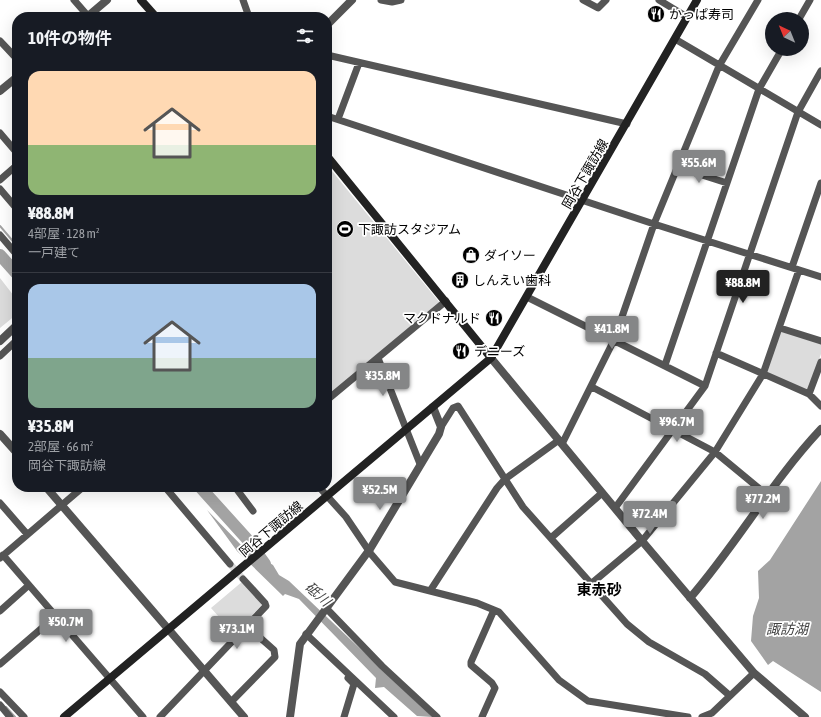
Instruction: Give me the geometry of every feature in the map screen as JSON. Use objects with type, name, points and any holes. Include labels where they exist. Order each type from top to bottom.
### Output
[{"type":"main road","points":[[142,0],[152,12]]},
{"type":"main road","name":"岡谷下諏訪線","points":[[64,717],[491,358],[584,200],[697,0]]},
{"type":"main road","points":[[332,162],[491,358]]},
{"type":"street","points":[[74,0],[84,12]]},
{"type":"street","points":[[92,12],[106,0]]},
{"type":"street","points":[[243,0],[247,12]]},
{"type":"street","points":[[332,20],[352,0]]},
{"type":"street","points":[[381,0],[392,2],[401,0]]},
{"type":"street","points":[[583,0],[598,8],[606,0]]},
{"type":"street","points":[[659,0],[687,17]]},
{"type":"street","points":[[430,591],[492,494],[505,479],[560,442],[592,387],[614,340],[654,224],[719,66],[758,0]]},
{"type":"street","points":[[803,12],[810,0]]},
{"type":"street","points":[[674,39],[821,125]]},
{"type":"street","points":[[0,41],[12,54]]},
{"type":"street","points":[[332,56],[627,124]]},
{"type":"street","points":[[665,366],[759,89],[778,56]]},
{"type":"street","points":[[338,119],[359,63]]},
{"type":"street","points":[[615,508],[705,386],[798,112],[821,72]]},
{"type":"street","points":[[0,91],[12,81]]},
{"type":"street","points":[[332,117],[654,224],[821,277]]},
{"type":"street","points":[[0,133],[12,147]]},
{"type":"street","points":[[677,167],[727,183]]},
{"type":"street","points":[[0,180],[12,169]]},
{"type":"street","points":[[592,583],[642,541],[715,452],[763,374],[780,328],[795,269],[821,183]]},
{"type":"street","points":[[0,189],[12,203]]},
{"type":"street","points":[[0,235],[12,249]]},
{"type":"street","points":[[527,298],[705,386]]},
{"type":"street","points":[[332,393],[378,358],[446,301]]},
{"type":"street","points":[[780,328],[821,341]]},
{"type":"street","points":[[0,341],[12,330]]},
{"type":"street","points":[[0,356],[12,345]]},
{"type":"street","points":[[716,353],[809,394],[821,406]]},
{"type":"street","points":[[378,358],[420,464]]},
{"type":"street","points":[[491,358],[642,541],[754,673],[805,717]]},
{"type":"street","points":[[809,394],[821,362]]},
{"type":"street","points":[[592,387],[715,452],[767,495]]},
{"type":"street","points":[[290,717],[297,653],[300,644],[370,549],[441,427],[453,408],[458,406],[523,507],[552,537],[636,632],[649,642],[705,674],[729,695]]},
{"type":"street","points":[[433,407],[441,427]]},
{"type":"street","points":[[690,598],[713,572],[744,530],[784,471],[821,429]]},
{"type":"street","points":[[0,434],[12,447]]},
{"type":"street","points":[[50,492],[244,717]]},
{"type":"street","points":[[77,492],[2,557],[56,616],[143,717]]},
{"type":"street","points":[[169,492],[230,564]]},
{"type":"street","points":[[239,492],[253,510]]},
{"type":"street","points":[[324,492],[346,517],[370,549],[371,554],[394,582],[477,603],[494,610],[502,615],[559,680],[588,701],[688,717]]},
{"type":"street","points":[[552,537],[602,493]]},
{"type":"street","points":[[0,504],[27,534]]},
{"type":"street","points":[[160,717],[266,606],[243,579]]},
{"type":"street","points":[[0,611],[29,586]]},
{"type":"street","points":[[325,610],[436,717]]},
{"type":"street","points":[[482,717],[495,688],[492,683],[471,665],[471,662],[494,610]]},
{"type":"street","points":[[0,664],[56,616]]},
{"type":"street","points":[[231,702],[275,657],[274,650],[248,626]]},
{"type":"street","points":[[308,632],[394,717]]},
{"type":"street","points":[[343,668],[340,671],[354,684],[344,717]]},
{"type":"street","points":[[702,717],[712,713],[729,695],[754,673]]},
{"type":"street","points":[[0,692],[24,717]]},
{"type":"street","points":[[0,705],[8,716]]},
{"type":"shaded area","points":[[332,171],[440,303],[332,392]]},
{"type":"shaded area","points":[[0,278],[12,294],[12,318],[0,328]]},
{"type":"shaded area","points":[[780,330],[821,343],[821,354],[809,388],[806,390],[768,374],[766,370]]},
{"type":"shaded area","points":[[243,581],[263,603],[235,635],[211,608]]},
{"type":"water","name":"諏訪湖","points":[[821,481],[821,692],[773,661],[768,665],[751,641],[753,616],[759,598],[758,571],[770,560]]},
{"type":"water","points":[[207,510],[243,547],[273,565],[279,575],[289,581],[432,717],[417,716],[384,687],[375,688],[376,678],[299,599],[285,594],[283,596],[237,551]]},
{"type":"waterway","points":[[0,226],[12,240]]},
{"type":"waterway","name":"砥川","points":[[0,255],[12,268]]},
{"type":"waterway","name":"砥川","points":[[205,492],[247,539],[265,564]]},
{"type":"waterway","points":[[6,707],[15,717]]},
{"type":"tunnel","points":[[230,564],[243,579]]},
{"type":"place","name":"かっぱ寿司","points":[[656,14]]},
{"type":"place","name":"下諏訪スタジアム","points":[[345,229]]},
{"type":"place","name":"ダイソー","points":[[471,255]]},
{"type":"place","name":"しんえい歯科","points":[[460,280]]},
{"type":"place","name":"マクドナルド","points":[[494,318]]},
{"type":"place","name":"デニーズ","points":[[461,351]]},
{"type":"district","name":"東赤砂","points":[[599,589]]}]
